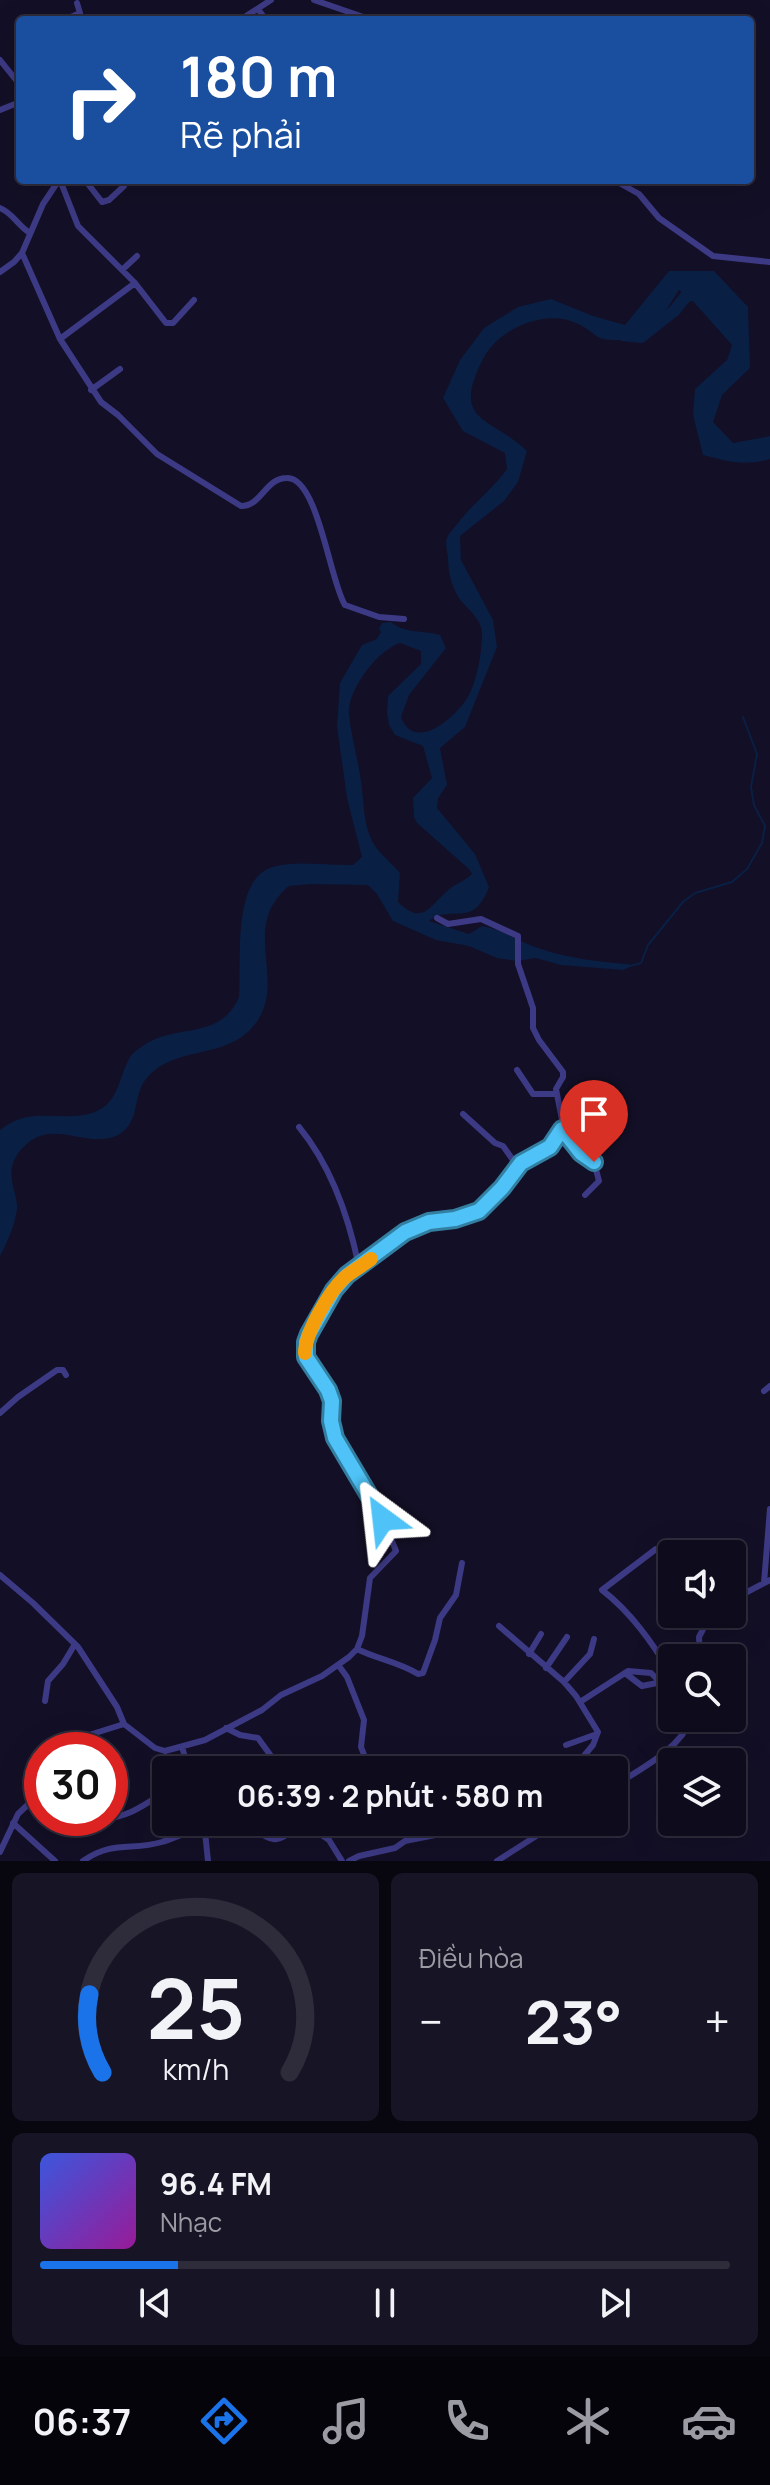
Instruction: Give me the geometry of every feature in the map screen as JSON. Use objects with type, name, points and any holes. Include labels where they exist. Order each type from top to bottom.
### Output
[{"type":"street","points":[[247,16],[271,0]]},
{"type":"street","points":[[314,0],[360,16]]},
{"type":"street","points":[[73,16],[80,13],[77,3]]},
{"type":"street","points":[[258,9],[263,16]]},
{"type":"street","points":[[0,60],[16,80]]},
{"type":"street","points":[[10,73],[16,71]]},
{"type":"street","points":[[1,270],[22,253],[43,204],[57,184]]},
{"type":"street","points":[[62,184],[78,226],[135,283],[169,324],[194,300]]},
{"type":"street","points":[[88,184],[102,202],[109,200],[124,186]]},
{"type":"street","points":[[621,184],[639,194],[654,214],[713,256],[728,260],[770,262]]},
{"type":"street","points":[[0,208],[10,213],[20,227],[30,233]]},
{"type":"street","points":[[22,253],[60,339],[105,407],[118,415],[157,454],[241,506],[253,503],[278,480],[298,480],[305,487],[317,518],[345,605],[379,617],[404,619]]},
{"type":"street","points":[[122,270],[137,256]]},
{"type":"street","points":[[60,339],[135,283]]},
{"type":"street","points":[[91,390],[120,369]]},
{"type":"street","points":[[0,1575],[75,1644],[117,1707],[124,1724],[159,1750],[205,1740],[262,1710],[281,1695],[339,1666],[357,1649],[362,1636],[370,1578],[396,1551],[383,1519],[335,1438],[331,1421],[332,1401],[310,1365],[305,1349],[309,1334],[334,1290],[347,1275],[405,1232],[429,1222],[455,1219],[479,1211],[518,1167],[550,1147],[564,1122],[556,1094],[563,1072],[535,1034],[533,1008],[518,964],[520,939],[481,919],[448,924],[437,918]]},
{"type":"street","points":[[517,1070],[533,1094],[556,1094]]},
{"type":"street","points":[[463,1114],[495,1143],[503,1146],[518,1167]]},
{"type":"street","points":[[299,1127],[328,1170],[353,1237],[359,1267]]},
{"type":"street","points":[[562,1129],[598,1169],[599,1181],[585,1195]]},
{"type":"street","points":[[0,1413],[57,1370],[63,1370],[66,1375]]},
{"type":"street","points":[[746,1593],[767,1582],[770,1509]]},
{"type":"street","points":[[658,1550],[602,1590],[635,1623],[658,1657]]},
{"type":"street","points":[[357,1649],[418,1674],[423,1673],[440,1618],[456,1595],[462,1563]]},
{"type":"street","points":[[499,1626],[564,1682],[580,1702],[597,1734],[584,1756]]},
{"type":"street","points":[[529,1654],[541,1634]]},
{"type":"street","points":[[546,1668],[567,1637]]},
{"type":"street","points":[[564,1682],[590,1654],[594,1639]]},
{"type":"street","points":[[45,1701],[48,1681],[75,1644]]},
{"type":"street","points":[[339,1666],[347,1677],[364,1720],[361,1747],[365,1756]]},
{"type":"street","points":[[580,1702],[625,1673],[651,1673],[658,1680]]},
{"type":"street","points":[[625,1673],[642,1686],[658,1683]]},
{"type":"street","points":[[99,1732],[124,1724]]},
{"type":"street","points":[[226,1728],[240,1735],[258,1738],[271,1756]]},
{"type":"street","points":[[628,1777],[654,1761],[684,1732]]},
{"type":"street","points":[[566,1745],[597,1734]]},
{"type":"street","points":[[182,1747],[185,1756]]},
{"type":"street","points":[[128,1813],[152,1801]]},
{"type":"street","points":[[0,1852],[13,1823],[24,1809]]},
{"type":"street","points":[[13,1823],[55,1861]]},
{"type":"street","points":[[83,1861],[104,1849],[158,1843],[174,1836]]},
{"type":"street","points":[[205,1836],[208,1861]]},
{"type":"street","points":[[262,1836],[272,1840],[286,1836]]},
{"type":"street","points":[[325,1836],[342,1861]]},
{"type":"street","points":[[349,1861],[395,1848],[405,1841],[436,1836]]},
{"type":"street","points":[[497,1861],[535,1836]]},
{"type":"water","points":[[669,271],[714,271],[748,307],[750,368],[722,395],[713,422],[733,443],[770,436],[770,459],[736,462],[703,455],[693,415],[695,389],[727,360],[732,345],[692,300],[679,290],[654,325],[634,339],[601,338],[578,324],[552,318],[524,324],[500,338],[490,348],[474,380],[471,396],[473,407],[479,416],[527,451],[518,482],[504,501],[460,536],[461,560],[493,620],[497,647],[465,727],[440,748],[447,785],[438,798],[437,808],[475,854],[489,887],[483,900],[469,912],[446,914],[429,921],[469,934],[482,926],[552,952],[587,960],[635,965],[623,970],[561,965],[536,958],[516,961],[497,958],[469,946],[436,940],[393,921],[368,885],[289,886],[274,903],[267,921],[267,996],[261,1014],[249,1031],[224,1046],[183,1057],[157,1069],[142,1086],[129,1125],[116,1136],[91,1139],[54,1134],[30,1141],[12,1165],[17,1210],[12,1231],[0,1256],[0,1130],[24,1118],[82,1115],[103,1108],[114,1096],[130,1057],[139,1049],[161,1037],[211,1025],[232,1010],[239,997],[241,924],[245,904],[250,887],[260,874],[273,867],[292,864],[353,865],[362,857],[347,798],[337,726],[340,683],[362,645],[377,639],[382,623],[391,622],[408,630],[440,635],[446,648],[409,695],[401,717],[408,728],[416,732],[426,732],[447,720],[470,693],[478,666],[482,632],[478,621],[454,588],[449,573],[446,540],[507,469],[505,453],[463,431],[443,398],[460,360],[484,328],[518,307],[551,299],[625,325]],"holes":[[[400,643],[421,651],[421,664],[388,696],[389,725],[395,735],[423,746],[432,778],[413,798],[417,823],[472,874],[448,890],[428,909],[418,913],[398,902],[400,873],[378,850],[369,834],[349,714],[358,683],[382,654]]]},
{"type":"waterway","points":[[623,335],[641,337],[675,310],[686,296],[700,294]]},
{"type":"waterway","points":[[633,965],[641,963],[648,945],[683,902],[695,893],[732,882],[747,869],[762,843],[765,826],[754,805],[751,787],[757,754],[743,717]]},
{"type":"slow traffic","points":[[305,1353],[309,1334],[334,1290],[347,1275],[371,1259]]},
{"type":"route","points":[[383,1519],[351,1460],[335,1438],[331,1421],[332,1401],[306,1357],[306,1342],[327,1300],[347,1275],[405,1232],[436,1220],[455,1219],[479,1211],[521,1163],[546,1151],[562,1129],[581,1153],[594,1162]]}]
